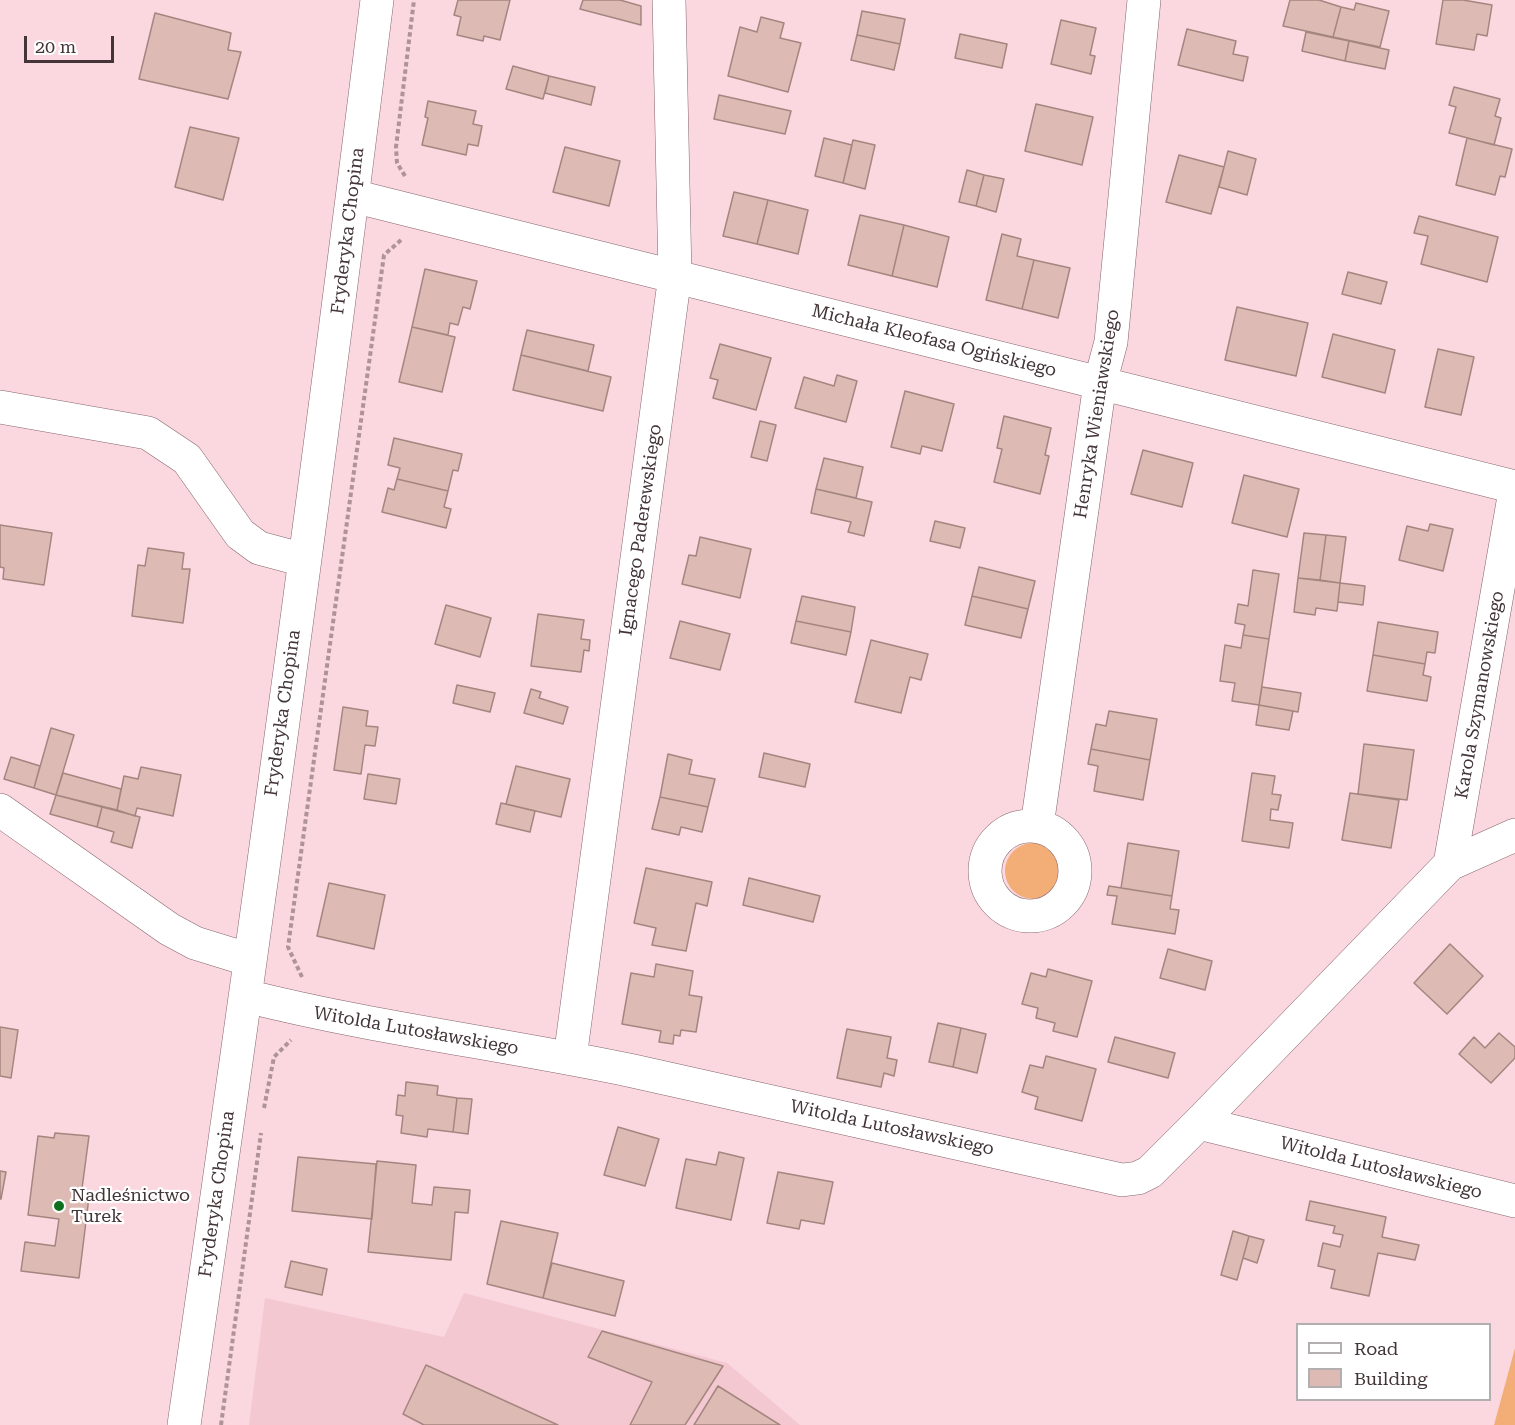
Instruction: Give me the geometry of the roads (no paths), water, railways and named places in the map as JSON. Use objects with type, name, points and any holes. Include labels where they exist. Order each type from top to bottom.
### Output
[{"type":"street","name":"Fryderyka Chopina","points":[[184,1425],[246,996],[377,0]]},
{"type":"street","name":"Ignacego Paderewskiego","points":[[570,1058],[675,275],[669,0]]},
{"type":"street","name":"Henryka Wieniawskiego","points":[[1037,826],[1100,383],[1111,342],[1144,0]]},
{"type":"street","name":"Michała Kleofasa Ogińskiego","points":[[353,196],[675,275],[1515,489]]},
{"type":"street","points":[[0,407],[148,433],[187,459],[240,534],[259,548],[304,560]]},
{"type":"street","name":"Karola Szymanowskiego","points":[[1450,864],[1515,489]]},
{"type":"street","points":[[0,810],[170,929],[195,943],[250,960]]},
{"type":"street","points":[[1199,1123],[1450,864],[1515,835]]},
{"type":"street","name":"Witolda Lutosławskiego","points":[[246,996],[308,1011],[570,1058],[1122,1180],[1138,1178],[1150,1172],[1199,1123],[1515,1201]]},
{"type":"place","name":"Nadleśnictwo Turek","points":[[59,1206]]}]
